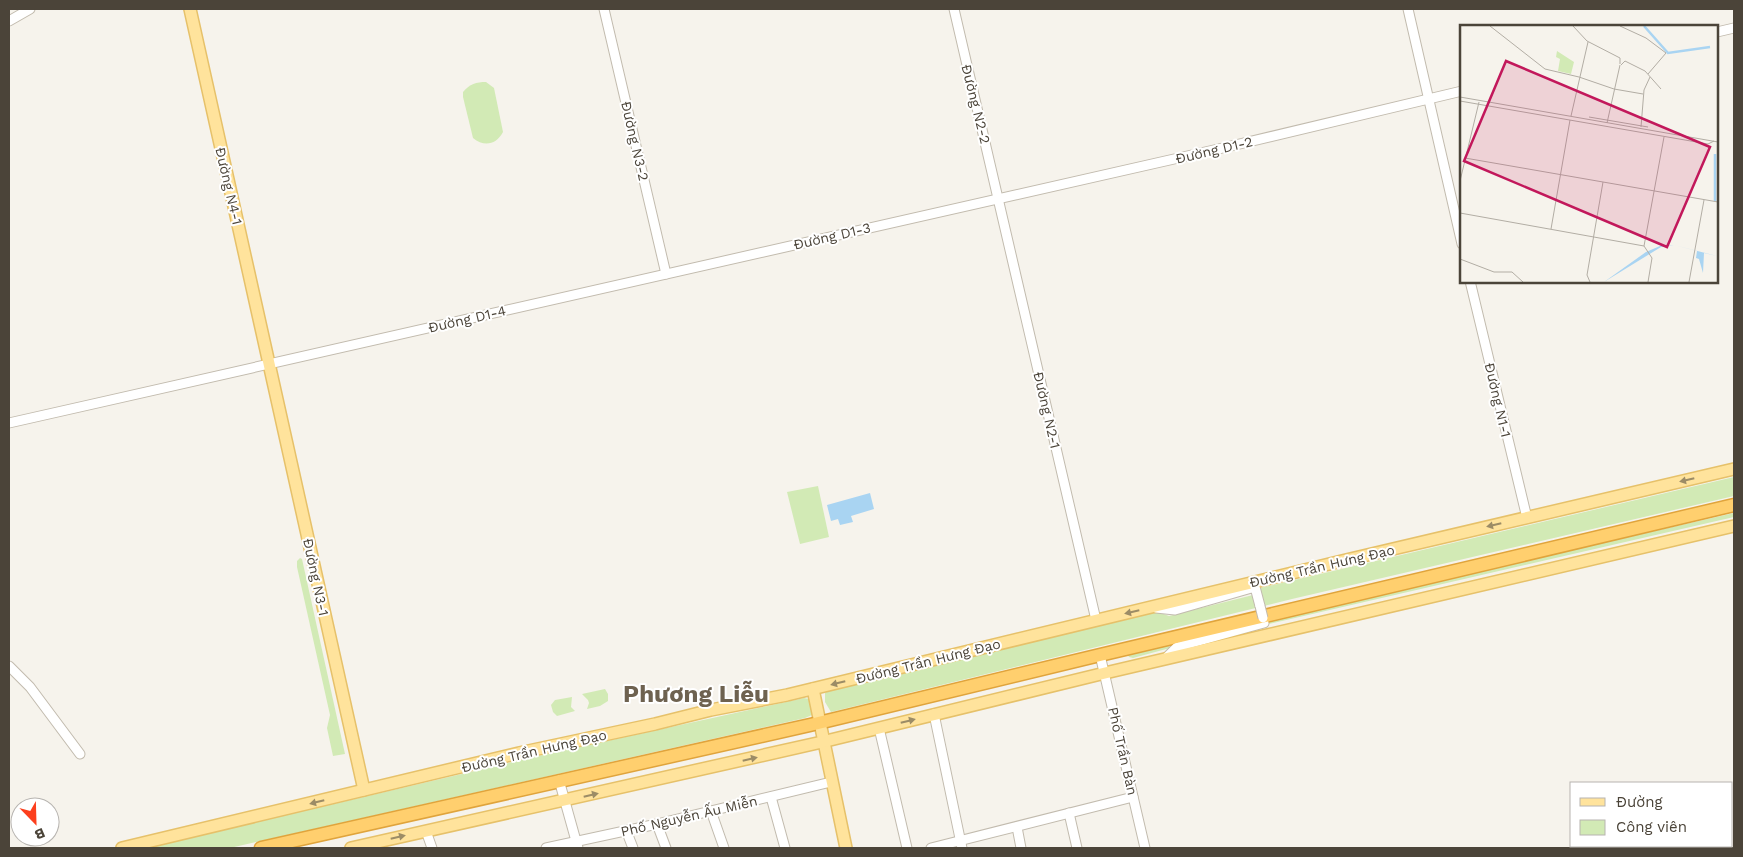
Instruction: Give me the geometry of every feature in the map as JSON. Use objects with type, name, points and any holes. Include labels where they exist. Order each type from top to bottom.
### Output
[{"type":"highway","points":[[261,848],[820,722],[1734,505]]},
{"type":"main road","name":"Đường N4-1","points":[[190,9],[269,364]]},
{"type":"main road","name":"Đường N3-1","points":[[269,364],[364,790]]},
{"type":"main road","name":"Đường Trần Hưng Đạo","points":[[122,848],[519,753],[813,689],[1734,469]]},
{"type":"main road","points":[[351,848],[822,742],[1104,672],[1164,660],[1254,637],[1734,526]]},
{"type":"main road","points":[[813,689],[822,742],[846,848]]},
{"type":"street","points":[[9,21],[30,9]]},
{"type":"street","name":"Đường N3-2","points":[[604,9],[666,274]]},
{"type":"street","name":"Đường N2-2","points":[[954,9],[999,199]]},
{"type":"street","points":[[1408,9],[1460,235]]},
{"type":"street","points":[[1718,32],[1734,28]]},
{"type":"street","name":"Đường D1-2","points":[[999,199],[1460,91]]},
{"type":"street","name":"Đường D1-3","points":[[666,274],[999,199]]},
{"type":"street","name":"Đường N2-1","points":[[999,199],[1096,620]]},
{"type":"street","name":"Đường D1-4","points":[[9,423],[666,274]]},
{"type":"street","name":"Đường N1-1","points":[[1470,282],[1527,518]]},
{"type":"street","points":[[1153,607],[1175,610],[1255,587],[1264,623],[1177,647],[1164,660]]},
{"type":"street","name":"Phố Trần Bàn","points":[[1100,655],[1145,848]]},
{"type":"street","points":[[9,666],[30,687],[80,754]]},
{"type":"street","points":[[934,714],[961,844]]},
{"type":"street","points":[[879,728],[907,848]]},
{"type":"street","points":[[559,780],[577,845]]},
{"type":"street","name":"Phố Nguyễn Ấu Miễn","points":[[546,848],[577,845],[626,830],[831,782]]},
{"type":"street","points":[[771,797],[785,848]]},
{"type":"street","points":[[931,848],[961,844],[1017,827],[1133,797]]},
{"type":"street","points":[[711,811],[724,848]]},
{"type":"street","points":[[1069,813],[1077,848]]},
{"type":"street","points":[[657,824],[666,848]]},
{"type":"street","points":[[1017,827],[1021,848]]},
{"type":"street","points":[[626,830],[633,848]]},
{"type":"street","points":[[426,831],[432,848]]},
{"type":"green space","points":[[486,82],[494,88],[503,132],[493,142],[481,143],[473,138],[463,92],[473,84]]},
{"type":"green space","points":[[1734,477],[1734,496],[1292,599],[831,712],[825,702],[825,693],[828,691],[1158,612],[1169,616],[1261,593],[1260,588]]},
{"type":"green space","points":[[818,486],[829,537],[800,544],[787,492]]},
{"type":"green space","points":[[1734,513],[1734,517],[1269,624],[1268,619]]},
{"type":"green space","points":[[300,558],[302,559],[345,754],[333,756],[327,728],[330,715],[297,567],[297,561]]},
{"type":"green space","points":[[1169,645],[1170,648],[1133,658],[1127,654]]},
{"type":"green space","points":[[605,689],[608,694],[608,701],[600,706],[587,709],[588,700],[582,694]]},
{"type":"green space","points":[[572,697],[571,707],[575,711],[557,716],[553,712],[551,705],[555,700]]},
{"type":"green space","points":[[804,698],[809,699],[812,715],[805,718],[230,848],[145,848],[547,754]]},
{"type":"water","points":[[870,493],[874,509],[851,516],[853,522],[840,525],[838,519],[831,521],[827,505]]},
{"type":"district","name":"Phương Liễu","points":[[696,694]]}]
